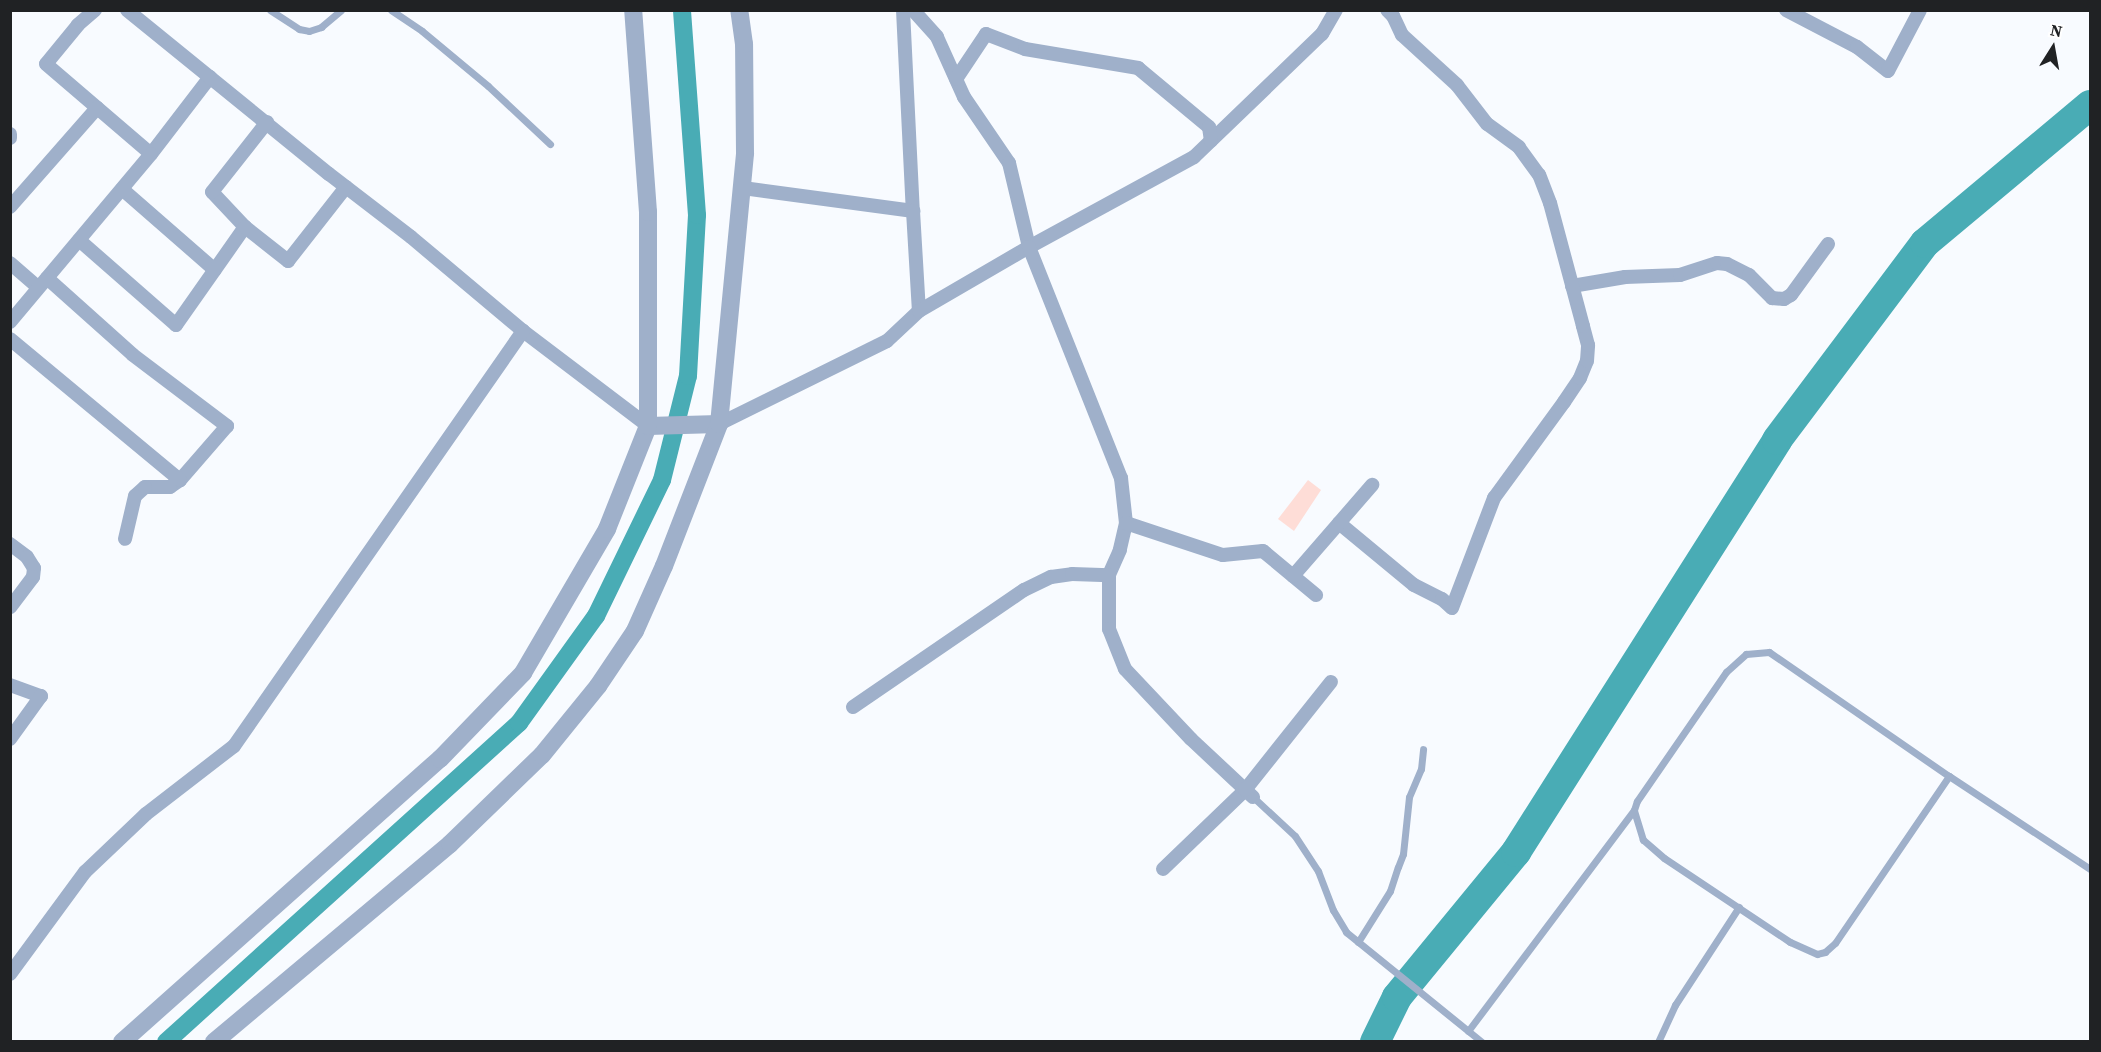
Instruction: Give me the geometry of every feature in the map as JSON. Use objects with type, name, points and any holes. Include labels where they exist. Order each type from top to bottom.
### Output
[{"type":"street","points":[[95,10],[78,25],[46,64],[152,154]]},
{"type":"street","points":[[127,10],[411,237],[523,331],[656,425],[719,424],[886,341],[919,311],[1029,247],[1185,162],[1211,141],[1322,34],[1336,10]]},
{"type":"street","points":[[122,1041],[440,759],[523,673],[607,529],[656,425],[648,212],[633,10]]},
{"type":"street","points":[[214,1041],[450,844],[542,755],[598,686],[635,631],[669,556],[719,424],[743,188],[744,44],[739,10]]},
{"type":"street","points":[[903,10],[919,311]]},
{"type":"street","points":[[913,10],[937,37],[964,97],[1009,163],[1029,247],[1121,478],[1126,523],[1120,550],[1109,575],[1109,629],[1125,669],[1191,739],[1249,794]]},
{"type":"street","points":[[1339,523],[1414,585],[1442,599],[1452,608],[1494,498],[1564,402],[1580,378],[1587,361],[1588,345],[1550,203],[1539,176],[1519,147],[1487,124],[1457,85],[1402,35],[1393,16],[1387,10]]},
{"type":"street","points":[[1786,10],[1857,47],[1887,71],[1920,10]]},
{"type":"street","points":[[956,79],[986,34],[1025,49],[1138,68],[1209,127],[1211,141]]},
{"type":"street","points":[[10,322],[152,154],[210,77]]},
{"type":"street","points":[[10,207],[97,108]]},
{"type":"street","points":[[267,122],[212,192],[246,226],[288,261],[346,187]]},
{"type":"street","points":[[743,188],[913,212]]},
{"type":"street","points":[[122,189],[215,270]]},
{"type":"street","points":[[79,240],[176,325],[246,226]]},
{"type":"street","points":[[1572,286],[1625,277],[1680,275],[1717,263],[1727,264],[1749,275],[1772,298],[1784,299],[1791,295],[1828,244]]},
{"type":"street","points":[[10,263],[43,282],[226,426],[180,480],[170,487],[145,487],[135,496],[125,539]]},
{"type":"street","points":[[10,974],[85,872],[146,814],[234,746],[523,331]]},
{"type":"street","points":[[10,339],[180,480]]},
{"type":"street","points":[[1293,576],[1372,485]]},
{"type":"street","points":[[1126,523],[1224,555],[1263,551],[1316,594]]},
{"type":"street","points":[[10,544],[27,557],[34,568],[33,577],[10,607]]},
{"type":"street","points":[[853,707],[1024,590],[1051,578],[1072,574],[1109,575]]},
{"type":"street","points":[[1163,869],[1249,794],[1331,681]]},
{"type":"street","points":[[10,685],[41,696],[10,739]]},
{"type":"lane","points":[[270,10],[299,29],[309,31],[321,27],[341,10]]},
{"type":"lane","points":[[391,10],[422,31],[488,86],[550,144]]},
{"type":"lane","points":[[1468,1031],[1634,810],[1637,801],[1726,672],[1746,654],[1757,651],[1769,652],[1778,657],[1949,776],[2091,868]]},
{"type":"lane","points":[[1358,942],[1390,891],[1401,860],[1408,797],[1421,769],[1423,749]]},
{"type":"lane","points":[[1634,810],[1643,840],[1664,858],[1810,952],[1825,952],[1835,943],[1949,776]]},
{"type":"lane","points":[[1249,794],[1294,836],[1318,871],[1333,910],[1346,932],[1482,1041]]},
{"type":"lane","points":[[1658,1041],[1675,1005],[1739,907]]},
{"type":"building","points":[[1308,480],[1321,490],[1294,531],[1278,519]]},
{"type":"waterway","points":[[166,1042],[519,723],[596,616],[662,480],[688,376],[697,215],[682,10]]},
{"type":"waterway","points":[[1375,1042],[1397,997],[1516,852],[1777,440],[1925,243],[2090,105]]}]
